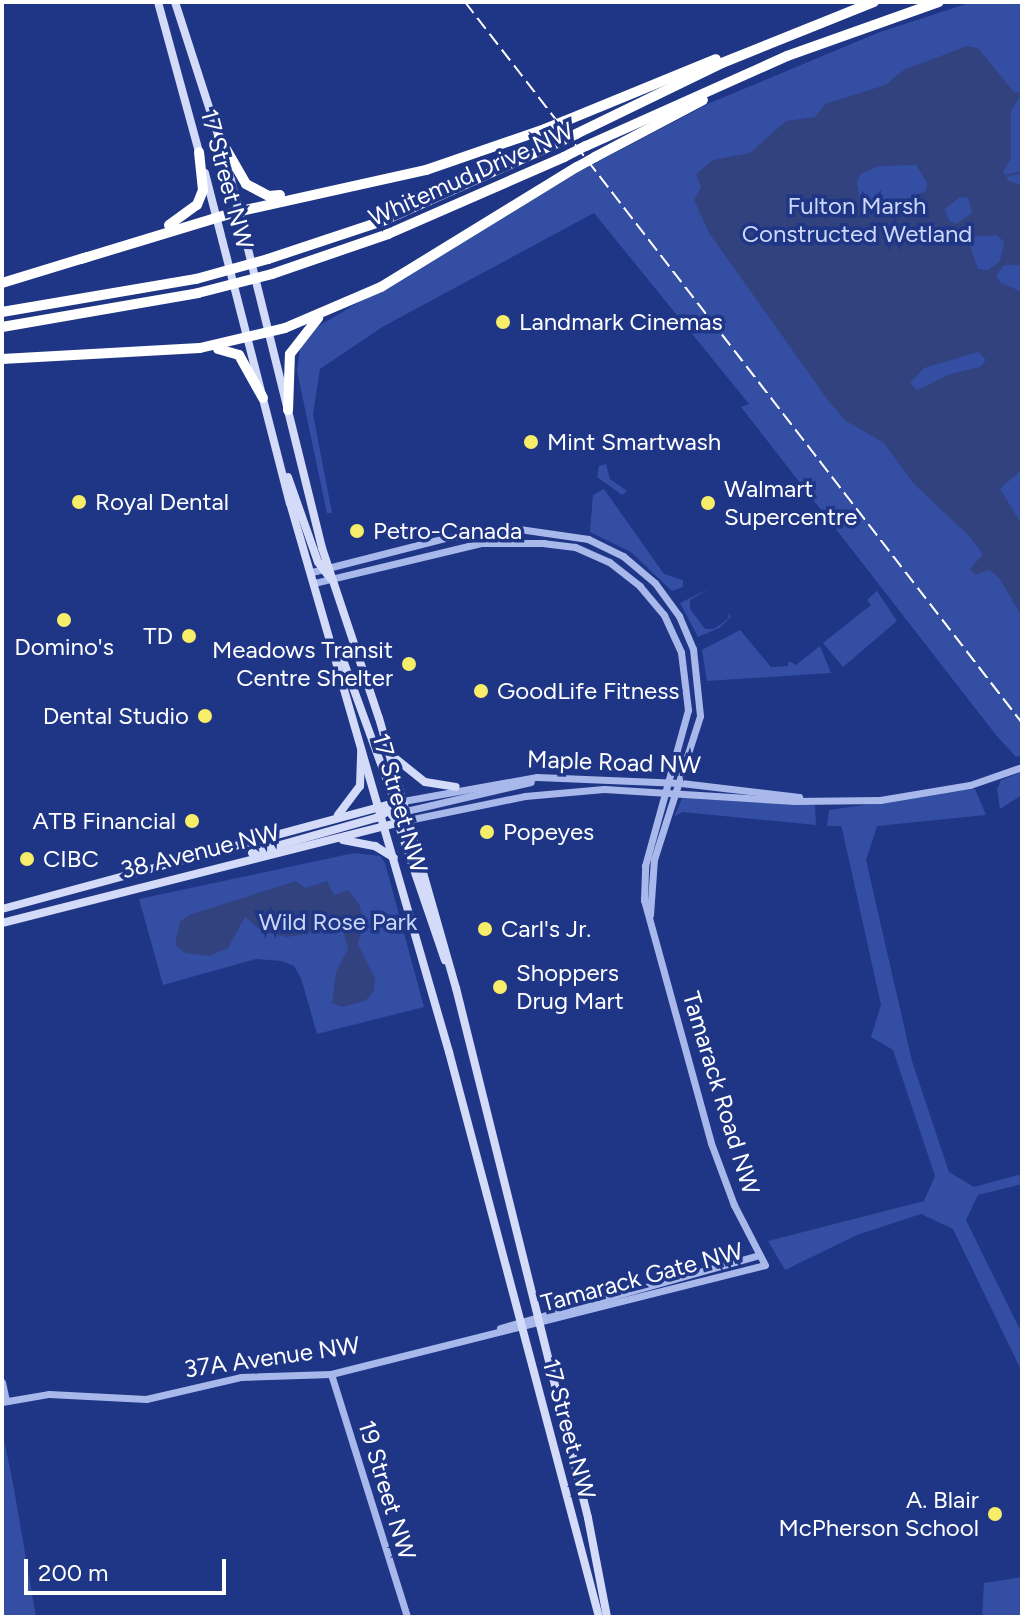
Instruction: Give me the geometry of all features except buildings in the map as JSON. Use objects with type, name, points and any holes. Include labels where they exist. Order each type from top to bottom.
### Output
[{"type":"highway","name":"Whitemud Drive NW","points":[[2,312],[196,279],[385,220],[783,37],[874,2]]},
{"type":"highway","name":"Whitemud Drive NW","points":[[2,327],[198,293],[272,274],[388,234],[787,56],[939,2]]},
{"type":"highway","points":[[2,283],[217,217],[322,190],[426,170],[545,129],[783,37]]},
{"type":"highway","points":[[2,359],[200,348],[248,339],[320,316],[381,287],[577,167],[787,56]]},
{"type":"highway","points":[[219,137],[237,172],[256,191],[269,196],[322,190]]},
{"type":"highway","points":[[81,259],[191,213],[203,190],[199,152]]},
{"type":"highway","points":[[288,410],[290,354],[320,316]]},
{"type":"highway","points":[[200,348],[236,352],[263,398]]},
{"type":"main road","name":"17 Street NW","points":[[158,2],[217,217],[276,451],[320,570]]},
{"type":"main road","name":"17 Street NW","points":[[175,2],[219,137],[288,410],[320,570],[315,583],[360,735],[396,812],[433,936],[451,970],[535,1315],[526,1325]]},
{"type":"main road","points":[[320,570],[332,579]]},
{"type":"main road","name":"17 Street NW","points":[[332,579],[390,754],[396,812]]},
{"type":"main road","points":[[217,866],[396,812],[327,623]]},
{"type":"main road","points":[[326,821],[341,813],[360,786],[360,735]]},
{"type":"main road","points":[[390,754],[425,782],[456,787]]},
{"type":"main road","name":"38 Avenue NW","points":[[2,909],[326,821],[396,812]]},
{"type":"main road","name":"38 Avenue NW","points":[[2,923],[217,866],[385,827],[396,812]]},
{"type":"main road","name":"17 Street NW","points":[[385,827],[526,1325],[599,1617]]},
{"type":"main road","points":[[339,839],[375,846],[394,858]]},
{"type":"main road","name":"17 Street NW","points":[[526,1325],[588,1518],[607,1617]]},
{"type":"street","points":[[320,570],[501,529],[578,536],[623,556],[664,595],[693,649],[700,716],[674,787]]},
{"type":"street","points":[[315,583],[498,542],[564,545],[609,562],[655,603],[681,652],[688,710],[674,787]]},
{"type":"street","name":"Maple Road NW","points":[[396,812],[456,787],[560,777],[825,801],[930,794],[1022,767]]},
{"type":"street","points":[[396,812],[560,777]]},
{"type":"street","name":"Maple Road NW","points":[[396,812],[539,794],[674,787]]},
{"type":"street","name":"Tamarack Road NW","points":[[674,787],[645,866],[650,927],[711,1143],[765,1265]]},
{"type":"street","name":"Tamarack Gate NW","points":[[526,1325],[535,1315],[759,1255]]},
{"type":"street","name":"Tamarack Gate NW","points":[[526,1325],[765,1265]]},
{"type":"street","name":"37A Avenue NW","points":[[4,1402],[59,1394],[137,1399],[241,1377],[331,1374],[526,1325]]},
{"type":"street","name":"19 Street NW","points":[[331,1374],[407,1617]]},
{"type":"street","points":[[2,1382],[4,1402]]},
{"type":"green space","name":"Fulton Marsh Constructed Wetland","points":[[972,2],[1022,2],[1022,755],[1016,757],[996,735],[741,407],[749,404],[594,213],[384,326],[320,369],[313,414],[332,513],[327,513],[297,371],[300,349],[312,330],[584,169],[710,103],[880,32]]},
{"type":"green space","points":[[606,464],[610,479],[627,491],[622,495],[597,477],[599,466]]},
{"type":"green space","points":[[604,489],[664,574],[683,580],[683,587],[672,591],[631,552],[590,532],[593,495]]},
{"type":"green space","points":[[710,588],[690,600],[690,609],[705,629],[714,629],[729,618],[728,613],[731,617],[719,628],[698,637],[680,603]]},
{"type":"green space","points":[[877,591],[897,621],[843,667],[823,643],[871,605],[867,600]]},
{"type":"green space","points":[[740,630],[771,667],[788,666],[789,661],[796,665],[820,646],[831,673],[707,681],[702,650]]},
{"type":"green space","points":[[1022,772],[1022,795],[1000,809],[997,789],[1001,780]]},
{"type":"green space","points":[[975,789],[986,815],[877,826],[866,860],[912,1061],[949,1172],[974,1187],[1022,1174],[1022,1184],[978,1195],[966,1220],[1022,1334],[1022,1372],[953,1229],[921,1214],[857,1235],[785,1270],[768,1241],[924,1201],[935,1176],[893,1050],[871,1037],[881,1005],[841,826],[827,826],[829,810]]},
{"type":"green space","points":[[683,796],[815,805],[816,825],[682,812],[674,817]]},
{"type":"green space","name":"Wild Rose Park","points":[[354,853],[380,856],[385,863],[424,1007],[317,1034],[301,978],[294,966],[282,961],[256,959],[163,985],[139,899]]},
{"type":"green space","points":[[2,1430],[13,1483],[36,1617],[2,1617]]},
{"type":"green space","points":[[1022,1577],[1022,1617],[982,1617],[984,1583]]},
{"type":"shaded area","name":"Fulton Marsh Constructed Wetland","points":[[967,46],[978,48],[1014,92],[1022,93],[1011,111],[1011,158],[1003,172],[1009,181],[1022,185],[1022,265],[1005,265],[996,275],[1001,283],[1022,292],[1022,469],[1000,489],[1022,525],[1022,617],[1000,579],[990,570],[975,575],[970,569],[983,554],[969,536],[913,483],[884,443],[846,421],[830,403],[709,233],[694,200],[701,187],[696,174],[713,160],[750,153],[786,121],[815,117],[825,104],[885,85],[904,70]],"holes":[[[916,165],[927,182],[926,191],[880,209],[867,208],[860,201],[857,181],[861,174],[879,166]],[[960,197],[968,198],[972,213],[956,224],[949,221],[945,209]],[[997,235],[1004,242],[1000,261],[988,270],[978,269],[967,237]],[[978,352],[986,360],[980,367],[950,374],[917,390],[910,383],[924,368]]]},
{"type":"shaded area","points":[[296,881],[306,888],[327,881],[334,895],[348,890],[359,904],[364,921],[358,944],[375,979],[374,991],[365,1001],[342,1007],[332,1003],[336,972],[348,949],[342,927],[334,919],[306,934],[287,937],[263,932],[245,917],[228,948],[209,956],[185,953],[175,945],[180,922],[189,915]]},
{"type":"waterway","points":[[1005,176],[1022,172]]},
{"type":"railway","points":[[465,2],[1022,723]]},
{"type":"place","name":"Landmark Cinemas","points":[[503,322]]},
{"type":"place","name":"Mint Smartwash","points":[[531,442]]},
{"type":"place","name":"Royal Dental","points":[[79,502]]},
{"type":"place","name":"Walmart Supercentre","points":[[708,503]]},
{"type":"place","name":"Petro-Canada","points":[[357,531]]},
{"type":"place","name":"Domino's","points":[[64,620]]},
{"type":"place","name":"TD","points":[[189,636]]},
{"type":"place","name":"Meadows Transit Centre Shelter","points":[[409,664]]},
{"type":"place","name":"GoodLife Fitness","points":[[481,691]]},
{"type":"place","name":"Dental Studio","points":[[205,716]]},
{"type":"place","name":"ATB Financial","points":[[192,821]]},
{"type":"place","name":"Popeyes","points":[[487,832]]},
{"type":"place","name":"CIBC","points":[[27,859]]},
{"type":"place","name":"Carl's Jr.","points":[[485,929]]},
{"type":"place","name":"Shoppers Drug Mart","points":[[500,987]]},
{"type":"place","name":"A. Blair McPherson School","points":[[995,1514]]}]
